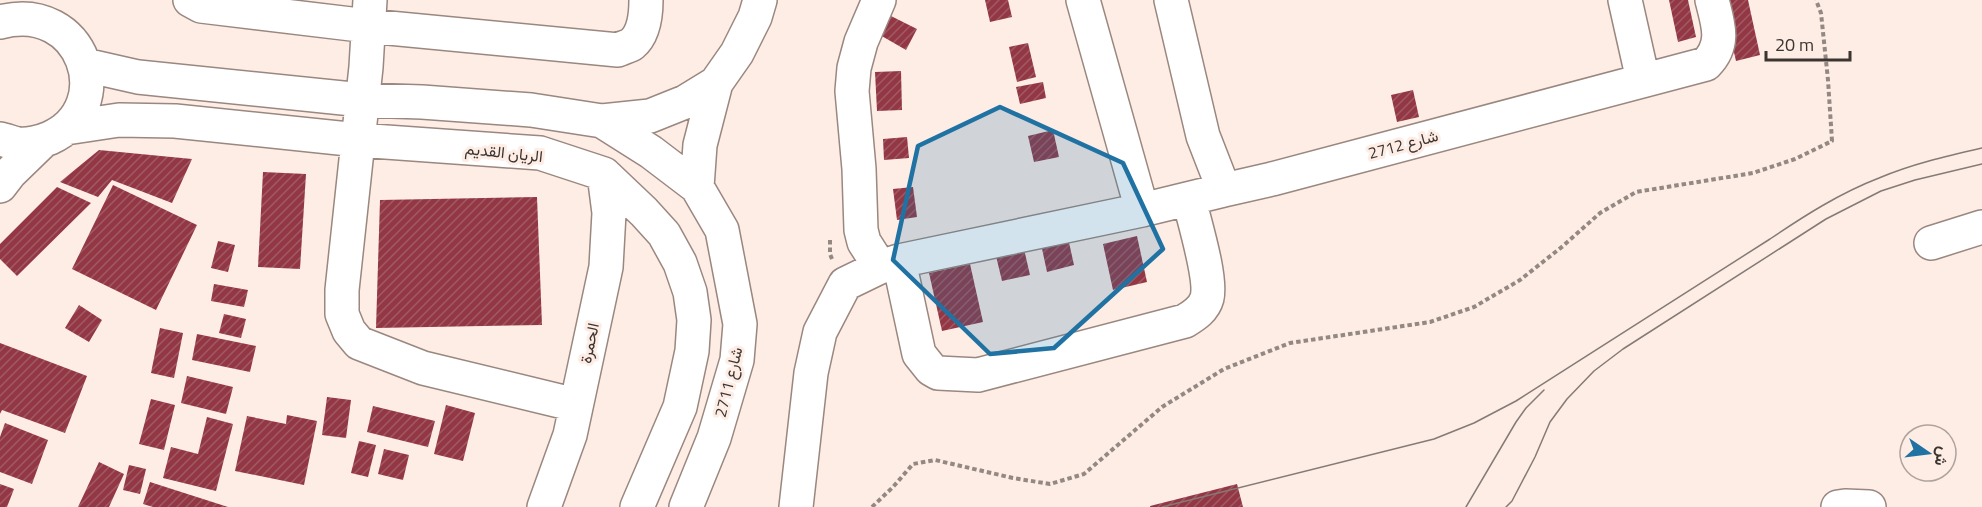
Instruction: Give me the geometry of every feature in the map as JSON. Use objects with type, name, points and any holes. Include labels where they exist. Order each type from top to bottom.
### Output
[{"type":"street","points":[[190,0],[201,6],[369,13],[618,50],[632,44],[641,30],[646,14],[646,0]]},
{"type":"street","points":[[698,187],[700,145],[716,83],[737,53],[755,17],[760,0]]},
{"type":"street","points":[[879,0],[861,42],[854,68],[852,91],[859,169],[861,230],[864,242],[889,264],[919,354],[931,369],[938,373],[978,375],[1185,321],[1199,313],[1207,297],[1205,268],[1189,199]]},
{"type":"street","points":[[1083,0],[1142,210]]},
{"type":"street","points":[[1171,0],[1203,136],[1224,190]]},
{"type":"street","points":[[1625,0],[1643,80]]},
{"type":"street","name":"شارع 2712","points":[[796,507],[811,373],[820,332],[845,284],[889,264],[1142,210],[1284,176],[1706,64],[1712,58],[1719,42],[1720,32],[1712,0]]},
{"type":"street","points":[[369,13],[342,290],[342,314],[349,331],[359,343],[423,368],[576,405]]},
{"type":"street","points":[[0,22],[20,17],[40,20],[53,14],[75,44],[85,65],[87,82],[84,99],[77,115],[10,173],[0,186]]},
{"type":"street","points":[[85,65],[138,77],[362,100],[531,110],[602,121],[650,116],[685,102],[716,83]]},
{"type":"street","name":"الريان القديم","points":[[0,139],[19,144],[119,120],[175,121],[358,140],[540,153],[604,174],[664,234],[680,263],[690,292],[694,320],[692,351],[680,407],[637,507]]},
{"type":"street","points":[[602,121],[651,152],[698,187]]},
{"type":"street","name":"الحمرة","points":[[544,507],[570,435],[606,267],[609,213],[604,174]]},
{"type":"street","name":"شارع 2711","points":[[686,507],[714,438],[737,360],[740,324],[722,230],[698,187]]},
{"type":"street","points":[[1931,243],[1982,227]]},
{"type":"street","points":[[1838,507],[1869,507]]},
{"type":"path","points":[[872,507],[893,488],[913,464],[934,460],[1050,484],[1084,474],[1162,407],[1224,369],[1290,343],[1430,322],[1474,307],[1520,280],[1600,213],[1636,192],[1753,173],[1795,159],[1832,141],[1821,13],[1816,0]]},
{"type":"highlighted area","points":[[1000,107],[1123,163],[1163,249],[1054,348],[990,354],[893,260],[918,146]]},
{"type":"building","points":[[985,0],[1008,0],[1012,17],[990,22]]},
{"type":"building","points":[[1669,0],[1688,0],[1696,37],[1678,42]]},
{"type":"building","points":[[1722,0],[1748,0],[1760,55],[1736,61]]},
{"type":"building","points":[[891,16],[917,29],[906,50],[880,35]]},
{"type":"building","points":[[1028,43],[1036,77],[1017,82],[1009,47]]},
{"type":"building","points":[[901,71],[902,110],[877,111],[875,72]]},
{"type":"building","points":[[1043,82],[1046,98],[1020,104],[1016,87]]},
{"type":"building","points":[[1413,90],[1419,117],[1397,122],[1391,95]]},
{"type":"building","points":[[1053,130],[1059,157],[1034,162],[1028,136]]},
{"type":"building","points":[[907,137],[909,158],[884,160],[883,139]]},
{"type":"building","points":[[99,150],[192,159],[172,203],[112,180],[98,197],[60,182]]},
{"type":"building","points":[[263,172],[306,174],[300,269],[258,267]]},
{"type":"building","points":[[113,185],[197,225],[156,310],[72,269]]},
{"type":"building","points":[[57,187],[91,203],[17,276],[0,259],[0,244]]},
{"type":"building","points":[[913,187],[917,217],[897,220],[893,189]]},
{"type":"building","points":[[537,197],[542,325],[376,328],[380,200]]},
{"type":"building","points":[[1137,236],[1147,282],[1113,290],[1103,244]]},
{"type":"building","points":[[1068,238],[1074,265],[1047,272],[1041,244]]},
{"type":"building","points":[[218,241],[235,245],[228,272],[211,268]]},
{"type":"building","points":[[1024,249],[1030,275],[1002,281],[996,256]]},
{"type":"building","points":[[970,264],[983,322],[942,331],[929,273]]},
{"type":"building","points":[[214,284],[248,290],[244,307],[211,301]]},
{"type":"building","points":[[79,305],[102,320],[89,342],[65,328]]},
{"type":"building","points":[[224,314],[246,319],[241,338],[219,333]]},
{"type":"building","points":[[160,328],[183,333],[174,378],[151,373]]},
{"type":"building","points":[[197,334],[256,346],[250,372],[192,360]]},
{"type":"building","points":[[0,343],[87,376],[65,433],[2,410],[0,414]]},
{"type":"building","points":[[187,376],[233,387],[226,414],[181,403]]},
{"type":"building","points":[[327,397],[351,400],[346,438],[322,435]]},
{"type":"building","points":[[151,399],[175,405],[164,450],[139,444]]},
{"type":"building","points":[[446,405],[475,413],[463,461],[434,454]]},
{"type":"building","points":[[373,406],[435,421],[428,447],[367,432]]},
{"type":"building","points":[[287,415],[317,421],[304,485],[235,471],[247,416],[286,424]]},
{"type":"building","points":[[207,417],[233,424],[216,491],[163,478],[171,447],[198,454]]},
{"type":"building","points":[[5,423],[48,440],[32,484],[0,472],[0,437]]},
{"type":"building","points":[[359,441],[376,445],[368,477],[351,473]]},
{"type":"building","points":[[384,449],[409,455],[403,480],[378,474]]},
{"type":"building","points":[[99,462],[124,474],[109,507],[78,507]]},
{"type":"building","points":[[129,465],[146,469],[140,494],[123,490]]},
{"type":"building","points":[[150,482],[228,507],[153,507],[143,504]]},
{"type":"building","points":[[0,484],[14,489],[7,507],[0,507]]},
{"type":"building","points":[[1237,484],[1243,507],[1150,507],[1150,506]]},
{"type":"tram line","points":[[1162,507],[1434,439],[1474,423],[1516,401],[1836,198],[1904,169],[1982,148]]},
{"type":"tram line","points":[[1506,507],[1512,501],[1535,457],[1550,422],[1567,399],[1594,371],[1623,349],[1826,219],[1881,191],[1915,180],[1982,164]]},
{"type":"tram line","points":[[1466,507],[1516,422],[1544,390]]}]
